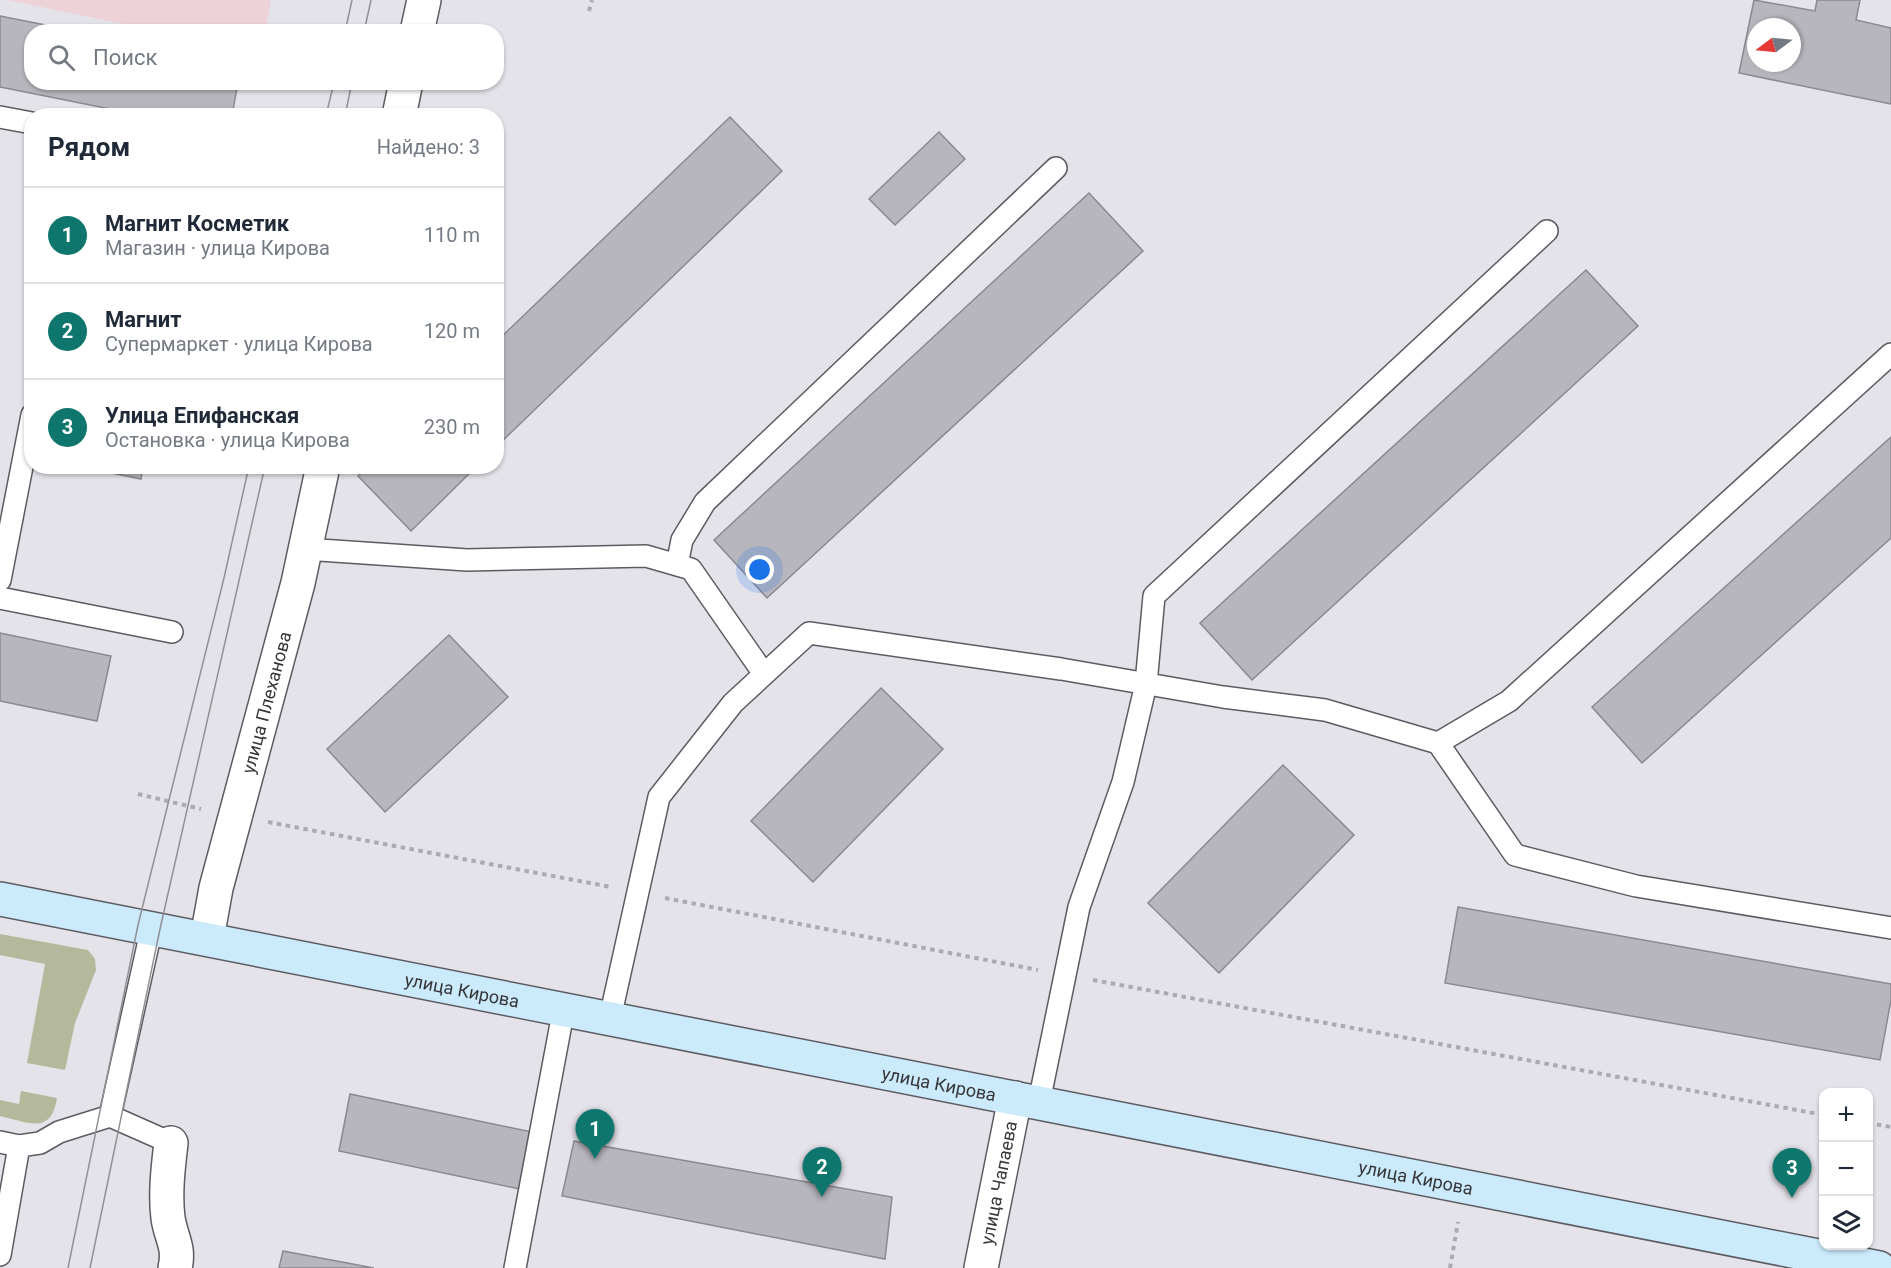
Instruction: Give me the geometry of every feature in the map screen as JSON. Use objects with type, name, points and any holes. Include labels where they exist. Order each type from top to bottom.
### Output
[{"type":"main road","name":"улица Кирова","points":[[0,899],[152,927],[1879,1268]]},
{"type":"street","points":[[419,24],[424,0]]},
{"type":"street","points":[[401,108],[404,90]]},
{"type":"street","name":"улица Плеханова","points":[[207,938],[216,888],[305,549],[321,474]]},
{"type":"street","name":"улица Чапаева","points":[[981,1268],[1027,1100]]},
{"type":"street","points":[[171,1143],[168,1219],[178,1254],[175,1268]]},
{"type":"lane","points":[[0,117],[24,122]]},
{"type":"lane","points":[[677,565],[682,540],[705,502],[1056,168]]},
{"type":"lane","points":[[1027,1100],[1065,976],[1079,907],[1123,782],[1146,684],[1154,596],[1547,231]]},
{"type":"lane","points":[[1438,743],[1509,701],[1891,354]]},
{"type":"lane","points":[[0,580],[24,456]]},
{"type":"lane","points":[[305,549],[467,560],[646,556],[691,569],[764,674]]},
{"type":"lane","points":[[0,598],[172,632]]},
{"type":"lane","points":[[610,1018],[659,797],[733,703],[809,633],[1325,710],[1438,743],[1515,855],[1636,886],[1891,928]]},
{"type":"lane","points":[[110,1116],[152,927]]},
{"type":"lane","points":[[515,1268],[564,1008]]},
{"type":"lane","points":[[0,1255],[10,1144],[40,1143],[59,1131],[110,1116],[171,1143]]},
{"type":"path","points":[[589,11],[591,0]]},
{"type":"path","points":[[138,794],[236,816],[1065,976],[1819,1114]]},
{"type":"path","points":[[1873,1124],[1891,1127]]},
{"type":"path","points":[[1450,1268],[1458,1222]]},
{"type":"shaded area","points":[[8,0],[271,0],[266,24],[123,24]]},
{"type":"green space","points":[[0,934],[88,950],[95,959],[96,970],[75,1023],[65,1070],[27,1063],[45,964],[0,955]]},
{"type":"green space","points":[[21,1091],[57,1098],[50,1118],[37,1124],[0,1116],[0,1100],[19,1104]]},
{"type":"building","points":[[1754,0],[1815,11],[1817,0],[1860,0],[1856,20],[1891,28],[1891,104],[1739,73],[1747,34],[1747,72],[1801,72],[1801,18],[1750,18]]},
{"type":"building","points":[[0,16],[40,24],[24,24],[24,90],[237,90],[233,108],[105,108],[0,87]]},
{"type":"building","points":[[730,117],[782,171],[504,439],[504,334]]},
{"type":"building","points":[[939,132],[965,159],[895,225],[869,199]]},
{"type":"building","points":[[1089,193],[1143,251],[767,598],[714,540]]},
{"type":"building","points":[[1586,270],[1638,326],[1252,680],[1200,623]]},
{"type":"building","points":[[1891,437],[1891,538],[1642,763],[1592,707]]},
{"type":"building","points":[[117,474],[142,474],[141,479]]},
{"type":"building","points":[[360,474],[469,474],[411,531],[358,476]]},
{"type":"building","points":[[0,633],[111,656],[97,721],[0,701]]},
{"type":"building","points":[[449,635],[508,697],[385,812],[327,749]]},
{"type":"building","points":[[881,688],[943,749],[813,882],[751,821]]},
{"type":"building","points":[[1283,765],[1354,835],[1219,973],[1148,903]]},
{"type":"building","points":[[1458,907],[1891,984],[1891,1000],[1880,1060],[1445,983]]},
{"type":"building","points":[[350,1094],[532,1132],[520,1189],[339,1151]]},
{"type":"building","points":[[574,1141],[892,1197],[885,1259],[562,1196]]},
{"type":"building","points":[[283,1251],[374,1268],[279,1268]]},
{"type":"tram line","points":[[347,24],[352,0]]},
{"type":"tram line","points":[[366,24],[371,0]]},
{"type":"tram line","points":[[328,108],[332,90]]},
{"type":"tram line","points":[[347,108],[350,90]]},
{"type":"tram line","points":[[68,1268],[138,925],[224,578],[247,474]]},
{"type":"tram line","points":[[90,1268],[160,929],[263,474]]},
{"type":"place","name":"Магнит Косметик","points":[[595,1159]]},
{"type":"place","name":"Магнит","points":[[822,1197]]},
{"type":"place","name":"Улица Епифанская","points":[[1792,1198]]}]
